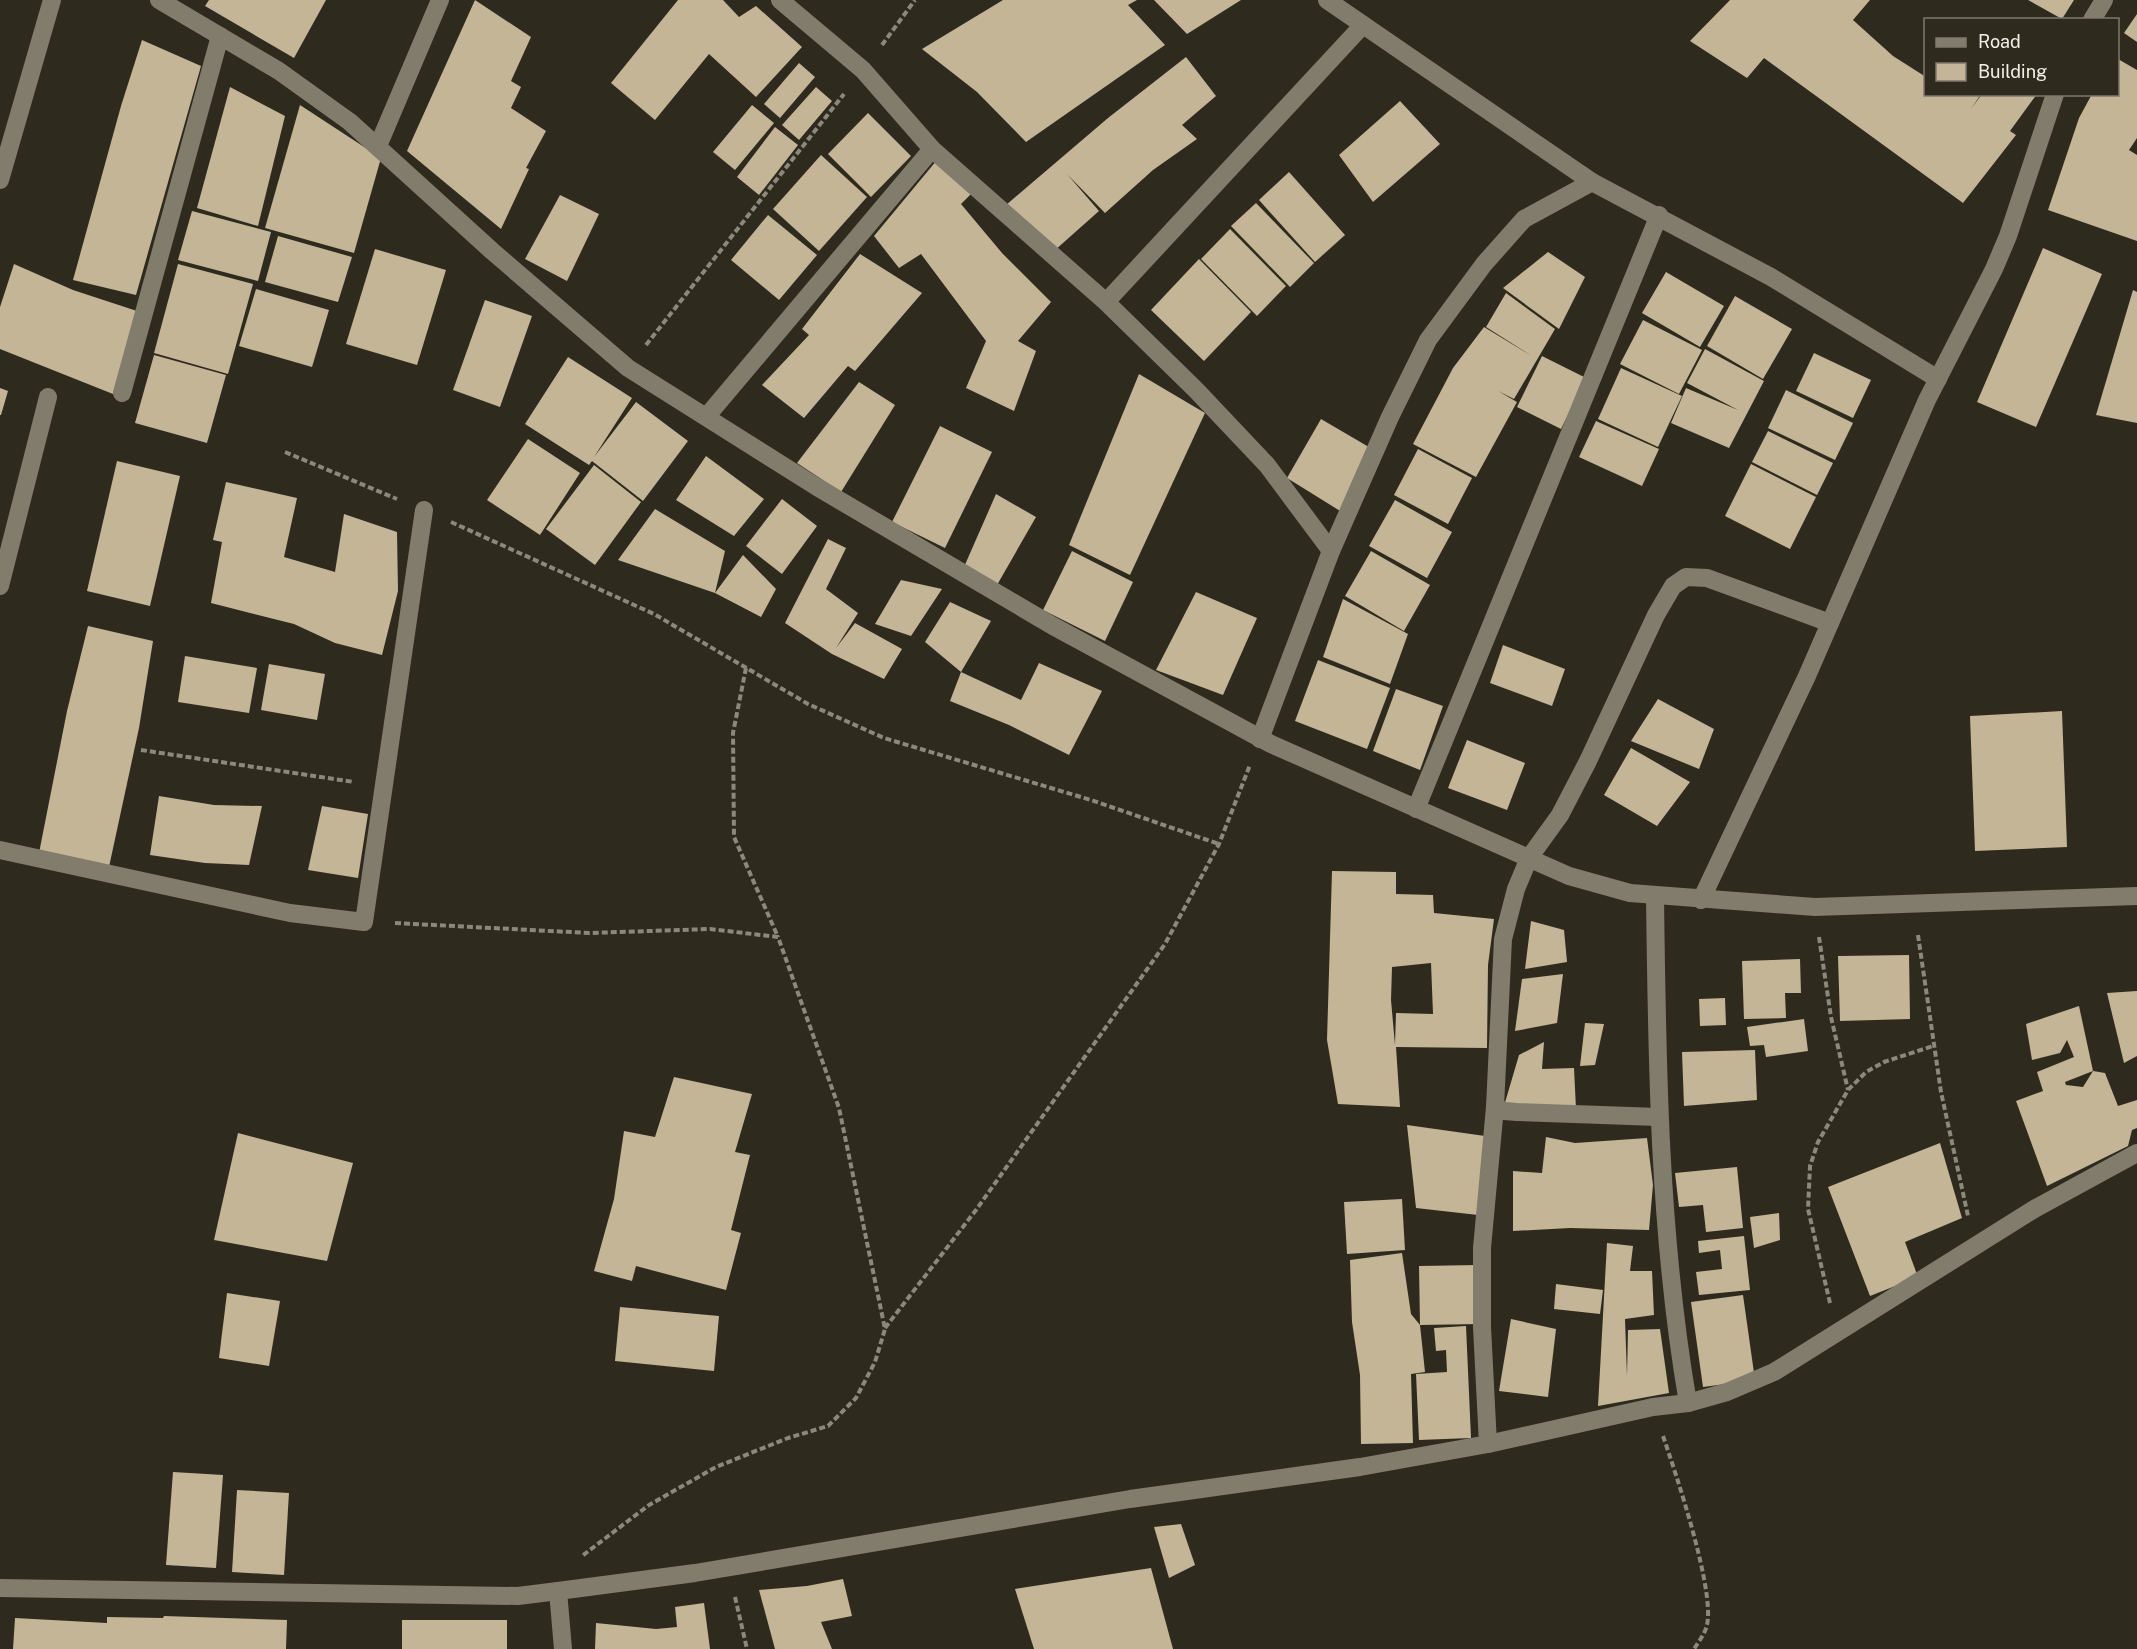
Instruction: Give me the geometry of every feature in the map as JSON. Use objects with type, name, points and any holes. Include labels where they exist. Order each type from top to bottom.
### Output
[{"type":"street","points":[[0,180],[52,0]]},
{"type":"street","points":[[159,0],[279,71],[350,122],[628,368],[817,487],[1053,627],[1260,739],[1529,858],[1604,887],[1655,896],[1815,907],[2137,896]]},
{"type":"street","points":[[378,146],[440,0]]},
{"type":"street","points":[[780,0],[863,70],[932,148],[1106,302],[1196,390],[1267,465],[1331,551]]},
{"type":"street","points":[[1327,0],[1592,182],[1659,215],[1771,277],[1938,379]]},
{"type":"street","points":[[2093,18],[2104,0]]},
{"type":"street","points":[[1106,302],[1363,25]]},
{"type":"street","points":[[122,393],[220,36]]},
{"type":"street","points":[[1701,900],[1830,623],[1938,379],[2008,236],[2054,96]]},
{"type":"street","points":[[707,416],[932,148]]},
{"type":"street","points":[[1260,739],[1331,551],[1390,417],[1428,340],[1484,264],[1524,219],[1592,182]]},
{"type":"street","points":[[1416,809],[1659,215]]},
{"type":"street","points":[[0,586],[48,397]]},
{"type":"street","points":[[0,850],[290,913],[364,921],[424,510]]},
{"type":"street","points":[[1488,1444],[1482,1327],[1482,1248],[1495,1107],[1503,939],[1516,889],[1529,858],[1569,797],[1656,615],[1673,586],[1686,577],[1707,578],[1830,623]]},
{"type":"street","points":[[1655,896],[1658,1117],[1675,1327],[1689,1403]]},
{"type":"street","points":[[1495,1107],[1516,1112],[1658,1117]]},
{"type":"street","points":[[0,1588],[518,1596],[729,1567],[1130,1499],[1360,1467],[1488,1444],[1653,1407],[1689,1403],[1727,1392],[1774,1372],[2036,1208],[2137,1153]]},
{"type":"street","points":[[558,1591],[563,1649]]},
{"type":"path","points":[[628,368],[863,70],[915,0]]},
{"type":"path","points":[[285,452],[424,510],[654,614],[807,704],[884,738],[1091,801],[1219,844]]},
{"type":"path","points":[[746,668],[733,733],[734,837],[778,938],[839,1108],[885,1329]]},
{"type":"path","points":[[558,1591],[570,1567],[587,1551],[649,1505],[716,1467],[788,1438],[828,1426],[856,1398],[875,1362],[885,1329],[976,1210],[1165,944],[1219,844],[1260,739]]},
{"type":"path","points":[[141,750],[384,786]]},
{"type":"path","points":[[1913,904],[1941,1092],[1975,1248]]},
{"type":"path","points":[[1815,907],[1831,1017],[1848,1090]]},
{"type":"path","points":[[364,921],[589,933],[710,929],[778,938]]},
{"type":"path","points":[[1838,1334],[1810,1219],[1808,1185],[1818,1142],[1848,1090],[1866,1072],[1884,1062],[1934,1046]]},
{"type":"path","points":[[1653,1407],[1678,1482],[1706,1592],[1707,1624],[1694,1649]]},
{"type":"path","points":[[729,1567],[747,1649]]},
{"type":"building","points":[[209,0],[326,0],[294,58],[205,6]]},
{"type":"building","points":[[475,0],[531,37],[511,81],[521,87],[511,108],[546,131],[526,168],[529,169],[501,229],[407,151]]},
{"type":"building","points":[[678,0],[723,0],[739,17],[756,6],[802,47],[756,97],[709,54],[655,120],[611,83]]},
{"type":"building","points":[[1003,0],[1137,0],[1128,5],[1165,45],[1026,142],[977,92],[922,49]]},
{"type":"building","points":[[1154,0],[1241,0],[1187,34]]},
{"type":"building","points":[[1730,0],[1870,0],[1853,20],[1893,56],[1924,76],[1924,96],[1980,96],[1971,109],[1981,96],[2036,96],[2010,131],[2016,135],[1963,203],[1764,58],[1747,78],[1690,41]]},
{"type":"building","points":[[2028,0],[2074,0],[2063,18]]},
{"type":"building","points":[[2137,14],[2137,42],[2124,33]]},
{"type":"building","points":[[142,40],[201,66],[136,295],[73,280],[121,106]]},
{"type":"building","points":[[1186,57],[1216,96],[1182,125],[1197,139],[1153,170],[1105,213],[1067,174],[1099,211],[1054,251],[1006,205],[1108,118]]},
{"type":"building","points":[[2119,60],[2137,70],[2137,138],[2129,150],[2137,155],[2137,241],[2048,210],[2079,118],[2091,96],[2119,96]]},
{"type":"building","points":[[799,63],[815,77],[780,118],[764,104]]},
{"type":"building","points":[[230,87],[285,116],[258,226],[197,208]]},
{"type":"building","points":[[816,87],[832,101],[799,140],[782,125]]},
{"type":"building","points":[[1400,101],[1440,144],[1373,202],[1339,155]]},
{"type":"building","points":[[300,105],[381,158],[354,253],[265,228]]},
{"type":"building","points":[[752,105],[774,123],[735,170],[713,152]]},
{"type":"building","points":[[868,113],[911,156],[871,197],[828,154]]},
{"type":"building","points":[[775,127],[798,145],[759,195],[737,177]]},
{"type":"building","points":[[821,155],[867,197],[819,251],[773,209]]},
{"type":"building","points":[[937,160],[971,194],[961,204],[1002,253],[1051,302],[1018,341],[1036,351],[1014,411],[966,388],[986,341],[921,254],[899,268],[874,236]]},
{"type":"building","points":[[1289,172],[1345,235],[1315,262],[1259,200]]},
{"type":"building","points":[[560,195],[599,214],[567,281],[525,259]]},
{"type":"building","points":[[1256,203],[1314,263],[1290,287],[1231,226]]},
{"type":"building","points":[[192,211],[271,232],[258,281],[178,260]]},
{"type":"building","points":[[768,215],[817,255],[779,300],[731,260]]},
{"type":"building","points":[[1230,229],[1286,286],[1257,316],[1201,259]]},
{"type":"building","points":[[278,236],[352,257],[338,302],[265,282]]},
{"type":"building","points":[[2043,248],[2102,274],[2036,427],[1977,402]]},
{"type":"building","points":[[375,249],[446,270],[417,365],[346,344]]},
{"type":"building","points":[[1548,252],[1585,277],[1559,329],[1503,288]]},
{"type":"building","points":[[860,254],[922,293],[855,371],[848,366],[804,418],[762,385],[809,335],[802,329]]},
{"type":"building","points":[[1199,259],[1251,312],[1204,361],[1151,310]]},
{"type":"building","points":[[14,264],[73,290],[137,311],[113,394],[0,349],[0,307]]},
{"type":"building","points":[[178,264],[253,284],[228,374],[154,353]]},
{"type":"building","points":[[1666,272],[1724,306],[1700,347],[1642,313]]},
{"type":"building","points":[[256,289],[329,310],[312,367],[239,346]]},
{"type":"building","points":[[2133,290],[2137,292],[2137,423],[2096,415]]},
{"type":"building","points":[[1506,293],[1555,329],[1514,399],[1498,391],[1517,402],[1476,477],[1413,444],[1453,368],[1484,327],[1532,356],[1486,327]]},
{"type":"building","points":[[1735,296],[1792,329],[1763,379],[1707,346]]},
{"type":"building","points":[[485,300],[532,316],[500,407],[453,390]]},
{"type":"building","points":[[1643,320],[1702,350],[1679,394],[1620,364]]},
{"type":"building","points":[[1705,349],[1764,381],[1729,448],[1671,423],[1686,388],[1738,410],[1687,383]]},
{"type":"building","points":[[1814,353],[1871,380],[1853,418],[1796,391]]},
{"type":"building","points":[[154,355],[226,375],[207,443],[135,423]]},
{"type":"building","points":[[1542,356],[1586,378],[1561,429],[1517,407]]},
{"type":"building","points":[[568,357],[632,398],[594,457],[636,402],[688,441],[643,501],[592,461],[589,465],[525,424]]},
{"type":"building","points":[[1621,368],[1682,396],[1658,447],[1598,419]]},
{"type":"building","points":[[1139,374],[1205,413],[1130,575],[1069,545]]},
{"type":"building","points":[[859,382],[895,405],[841,492],[797,463]]},
{"type":"building","points":[[0,388],[8,391],[1,415],[0,415]]},
{"type":"building","points":[[1786,390],[1853,423],[1835,460],[1768,428]]},
{"type":"building","points":[[1321,419],[1374,450],[1345,514],[1287,478]]},
{"type":"building","points":[[1596,421],[1659,449],[1642,486],[1579,457]]},
{"type":"building","points":[[940,426],[992,452],[945,548],[892,522]]},
{"type":"building","points":[[1768,431],[1833,463],[1817,495],[1752,462]]},
{"type":"building","points":[[528,439],[580,473],[540,535],[487,500]]},
{"type":"building","points":[[1418,449],[1472,478],[1448,524],[1394,495]]},
{"type":"building","points":[[706,456],[764,499],[734,536],[676,500]]},
{"type":"building","points":[[117,461],[180,476],[150,606],[87,591]]},
{"type":"building","points":[[1751,464],[1816,497],[1790,549],[1725,516]]},
{"type":"building","points":[[594,465],[641,502],[595,565],[546,529]]},
{"type":"building","points":[[226,482],[297,498],[284,557],[335,572],[344,514],[397,532],[398,591],[382,655],[335,643],[294,624],[211,603],[222,542],[213,540]]},
{"type":"building","points":[[996,494],[1036,517],[997,585],[964,567]]},
{"type":"building","points":[[782,499],[817,526],[782,574],[746,546]]},
{"type":"building","points":[[1395,500],[1452,532],[1427,578],[1369,546]]},
{"type":"building","points":[[655,509],[725,551],[715,593],[618,560]]},
{"type":"building","points":[[828,539],[846,548],[826,589],[858,613],[836,648],[855,623],[902,649],[884,679],[832,654],[785,623]]},
{"type":"building","points":[[1072,551],[1133,582],[1105,641],[1043,610]]},
{"type":"building","points":[[1371,551],[1430,585],[1404,631],[1345,596]]},
{"type":"building","points":[[743,555],[776,589],[761,617],[715,593]]},
{"type":"building","points":[[901,580],[942,589],[911,636],[875,624]]},
{"type":"building","points":[[1196,592],[1257,618],[1223,695],[1156,670]]},
{"type":"building","points":[[1343,599],[1408,634],[1390,684],[1323,657]]},
{"type":"building","points":[[950,602],[991,621],[961,672],[925,642]]},
{"type":"building","points":[[88,626],[153,641],[139,728],[109,867],[39,853],[67,711]]},
{"type":"building","points":[[1503,645],[1565,669],[1552,706],[1490,683]]},
{"type":"building","points":[[185,656],[257,668],[249,713],[178,702]]},
{"type":"building","points":[[1318,660],[1390,688],[1367,749],[1295,721]]},
{"type":"building","points":[[1039,663],[1102,691],[1069,755],[1009,725],[950,701],[961,672],[1021,700]]},
{"type":"building","points":[[269,664],[325,674],[317,720],[261,710]]},
{"type":"building","points":[[1396,689],[1443,706],[1420,770],[1373,751]]},
{"type":"building","points":[[1658,699],[1714,729],[1699,769],[1631,741]]},
{"type":"building","points":[[2062,711],[2067,847],[1975,851],[1970,716]]},
{"type":"building","points":[[1467,740],[1525,763],[1507,810],[1448,788]]},
{"type":"building","points":[[1631,748],[1690,782],[1657,826],[1604,795]]},
{"type":"building","points":[[159,796],[214,805],[262,806],[249,865],[205,863],[150,855]]},
{"type":"building","points":[[322,806],[368,814],[358,878],[308,870]]},
{"type":"building","points":[[1332,871],[1396,872],[1396,894],[1433,895],[1434,913],[1494,919],[1488,965],[1487,1048],[1396,1047],[1400,1107],[1338,1104],[1327,1040]],"holes":[[[1431,963],[1433,1014],[1396,1013],[1395,1045],[1391,1000],[1392,967]]]},
{"type":"building","points":[[1531,921],[1564,930],[1567,962],[1525,969]]},
{"type":"building","points":[[1909,955],[1910,1019],[1840,1021],[1838,956]]},
{"type":"building","points":[[1800,959],[1801,993],[1785,993],[1786,1018],[1744,1019],[1742,961]]},
{"type":"building","points":[[1563,974],[1557,1023],[1515,1031],[1522,979]]},
{"type":"building","points":[[2137,991],[2137,1056],[2124,1063],[2107,993]]},
{"type":"building","points":[[1725,998],[1726,1025],[1700,1026],[1699,999]]},
{"type":"building","points":[[2079,1006],[2093,1071],[2105,1073],[2118,1106],[2137,1100],[2137,1128],[2132,1130],[2128,1146],[2047,1186],[2016,1101],[2043,1091],[2037,1072],[2074,1057],[2067,1040],[2060,1053],[2032,1060],[2026,1024]],"holes":[[[2093,1071],[2083,1087],[2066,1085],[2065,1082]]]},
{"type":"building","points":[[1804,1019],[1808,1051],[1766,1057],[1764,1045],[1750,1046],[1747,1027]]},
{"type":"building","points":[[1585,1023],[1604,1024],[1595,1065],[1580,1066]]},
{"type":"building","points":[[1544,1042],[1542,1069],[1574,1068],[1576,1109],[1504,1106],[1519,1055]]},
{"type":"building","points":[[1755,1050],[1757,1100],[1684,1106],[1682,1052]]},
{"type":"building","points":[[674,1077],[752,1094],[735,1152],[750,1155],[731,1230],[741,1233],[726,1290],[636,1266],[632,1281],[594,1271],[614,1199],[624,1131],[655,1137]]},
{"type":"building","points":[[1407,1125],[1485,1136],[1478,1215],[1416,1208]]},
{"type":"building","points":[[238,1133],[353,1163],[327,1261],[214,1240]]},
{"type":"building","points":[[1546,1137],[1575,1143],[1647,1138],[1653,1185],[1649,1230],[1570,1228],[1513,1231],[1513,1171],[1542,1173]]},
{"type":"building","points":[[1940,1143],[1962,1218],[1905,1242],[1918,1277],[1870,1296],[1828,1187]]},
{"type":"building","points":[[1737,1167],[1743,1228],[1706,1232],[1703,1205],[1679,1207],[1675,1173]]},
{"type":"building","points":[[1402,1199],[1405,1250],[1347,1254],[1344,1202]]},
{"type":"building","points":[[1779,1213],[1780,1240],[1754,1248],[1750,1217]]},
{"type":"building","points":[[1744,1236],[1750,1290],[1699,1295],[1696,1272],[1722,1269],[1720,1250],[1699,1253],[1698,1241]]},
{"type":"building","points":[[1607,1243],[1633,1246],[1630,1271],[1652,1271],[1654,1315],[1625,1319],[1627,1376],[1628,1330],[1660,1329],[1669,1393],[1598,1406]]},
{"type":"building","points":[[1402,1253],[1411,1314],[1420,1325],[1425,1372],[1411,1374],[1413,1443],[1361,1444],[1360,1375],[1352,1322],[1350,1260]]},
{"type":"building","points":[[1478,1265],[1480,1324],[1420,1325],[1419,1266]]},
{"type":"building","points":[[1556,1284],[1603,1290],[1600,1314],[1554,1309]]},
{"type":"building","points":[[227,1293],[280,1301],[269,1366],[219,1358]]},
{"type":"building","points":[[1743,1295],[1755,1380],[1703,1387],[1691,1302]]},
{"type":"building","points":[[620,1307],[719,1316],[714,1371],[615,1361]]},
{"type":"building","points":[[1511,1319],[1556,1329],[1548,1397],[1499,1391]]},
{"type":"building","points":[[1466,1326],[1471,1438],[1419,1440],[1416,1374],[1447,1372],[1446,1350],[1436,1351],[1434,1328]]},
{"type":"building","points":[[173,1472],[223,1475],[216,1568],[166,1565]]},
{"type":"building","points":[[237,1490],[289,1493],[284,1575],[232,1572]]},
{"type":"building","points":[[1181,1524],[1195,1565],[1169,1578],[1154,1527]]},
{"type":"building","points":[[1151,1568],[1173,1649],[1034,1649],[1015,1589]]},
{"type":"building","points":[[843,1579],[852,1616],[821,1622],[832,1649],[775,1649],[759,1590],[807,1586]]},
{"type":"building","points":[[704,1603],[710,1649],[595,1649],[596,1623],[656,1629],[677,1627],[675,1607]]},
{"type":"building","points":[[164,1616],[287,1620],[286,1649],[13,1649],[15,1618],[107,1623],[107,1617],[163,1618]]},
{"type":"building","points":[[402,1620],[507,1620],[507,1649],[402,1649]]}]
